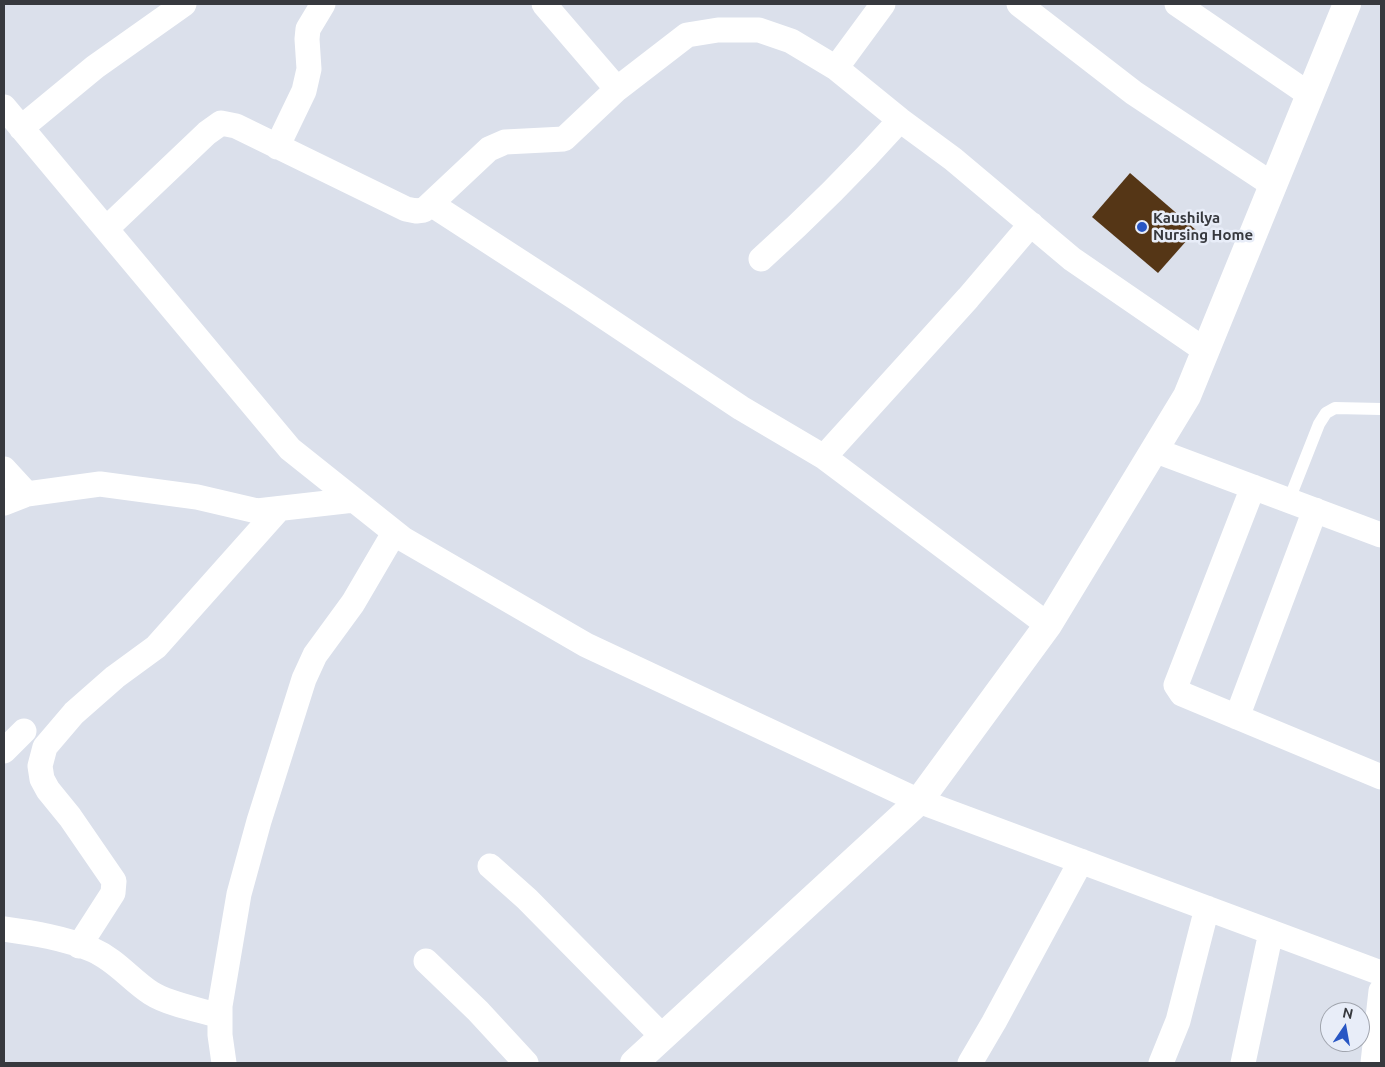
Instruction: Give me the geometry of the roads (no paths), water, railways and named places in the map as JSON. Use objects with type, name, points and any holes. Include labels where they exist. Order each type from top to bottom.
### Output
[{"type":"main road","points":[[634,1063],[919,801],[1048,625],[1187,396],[1347,4]]},
{"type":"street","points":[[21,128],[95,67],[184,4]]},
{"type":"street","points":[[277,147],[304,91],[309,69],[308,29],[323,4]]},
{"type":"street","points":[[544,4],[617,89]]},
{"type":"street","points":[[836,68],[883,4]]},
{"type":"street","points":[[1019,4],[1134,93],[1273,185]]},
{"type":"street","points":[[1177,4],[1310,95]]},
{"type":"street","points":[[106,229],[207,133],[221,123],[236,126],[406,209],[424,210],[489,149],[505,142],[564,139],[617,89],[687,36],[718,30],[759,30],[791,42],[836,68],[900,120],[953,159],[1072,259],[1206,350]]},
{"type":"street","points":[[4,107],[290,449],[403,540],[586,645],[919,801],[1381,973]]},
{"type":"street","points":[[761,259],[849,176],[900,120]]},
{"type":"street","points":[[431,204],[568,292],[741,408],[824,457],[1048,625]]},
{"type":"street","points":[[824,457],[955,312],[1031,224]]},
{"type":"street","points":[[1154,450],[1381,535]]},
{"type":"street","points":[[4,468],[15,499],[100,484],[197,497],[257,511],[354,500]]},
{"type":"street","points":[[1253,487],[1176,685],[1182,694],[1381,777]]},
{"type":"street","points":[[80,946],[113,893],[114,881],[42,779],[40,766],[45,747],[74,713],[115,676],[156,647],[279,508]]},
{"type":"street","points":[[1237,717],[1315,510]]},
{"type":"street","points":[[224,1063],[220,1035],[220,1006],[239,894],[304,679],[315,655],[353,603],[394,533]]},
{"type":"street","points":[[4,751],[24,731]]},
{"type":"street","points":[[970,1063],[1081,861]]},
{"type":"street","points":[[490,866],[527,899],[663,1037]]},
{"type":"street","points":[[1162,1063],[1178,1021],[1207,908]]},
{"type":"street","points":[[4,929],[65,941],[93,950],[113,962],[152,993],[179,1004],[220,1016]]},
{"type":"street","points":[[1242,1063],[1271,932]]},
{"type":"street","points":[[426,961],[478,1011],[526,1063]]},
{"type":"street","points":[[1373,1063],[1381,991]]},
{"type":"lane","points":[[1289,500],[1319,424],[1326,413],[1335,408],[1381,409]]},
{"type":"place","name":"Kaushilya Nursing Home","points":[[1142,227]]}]
